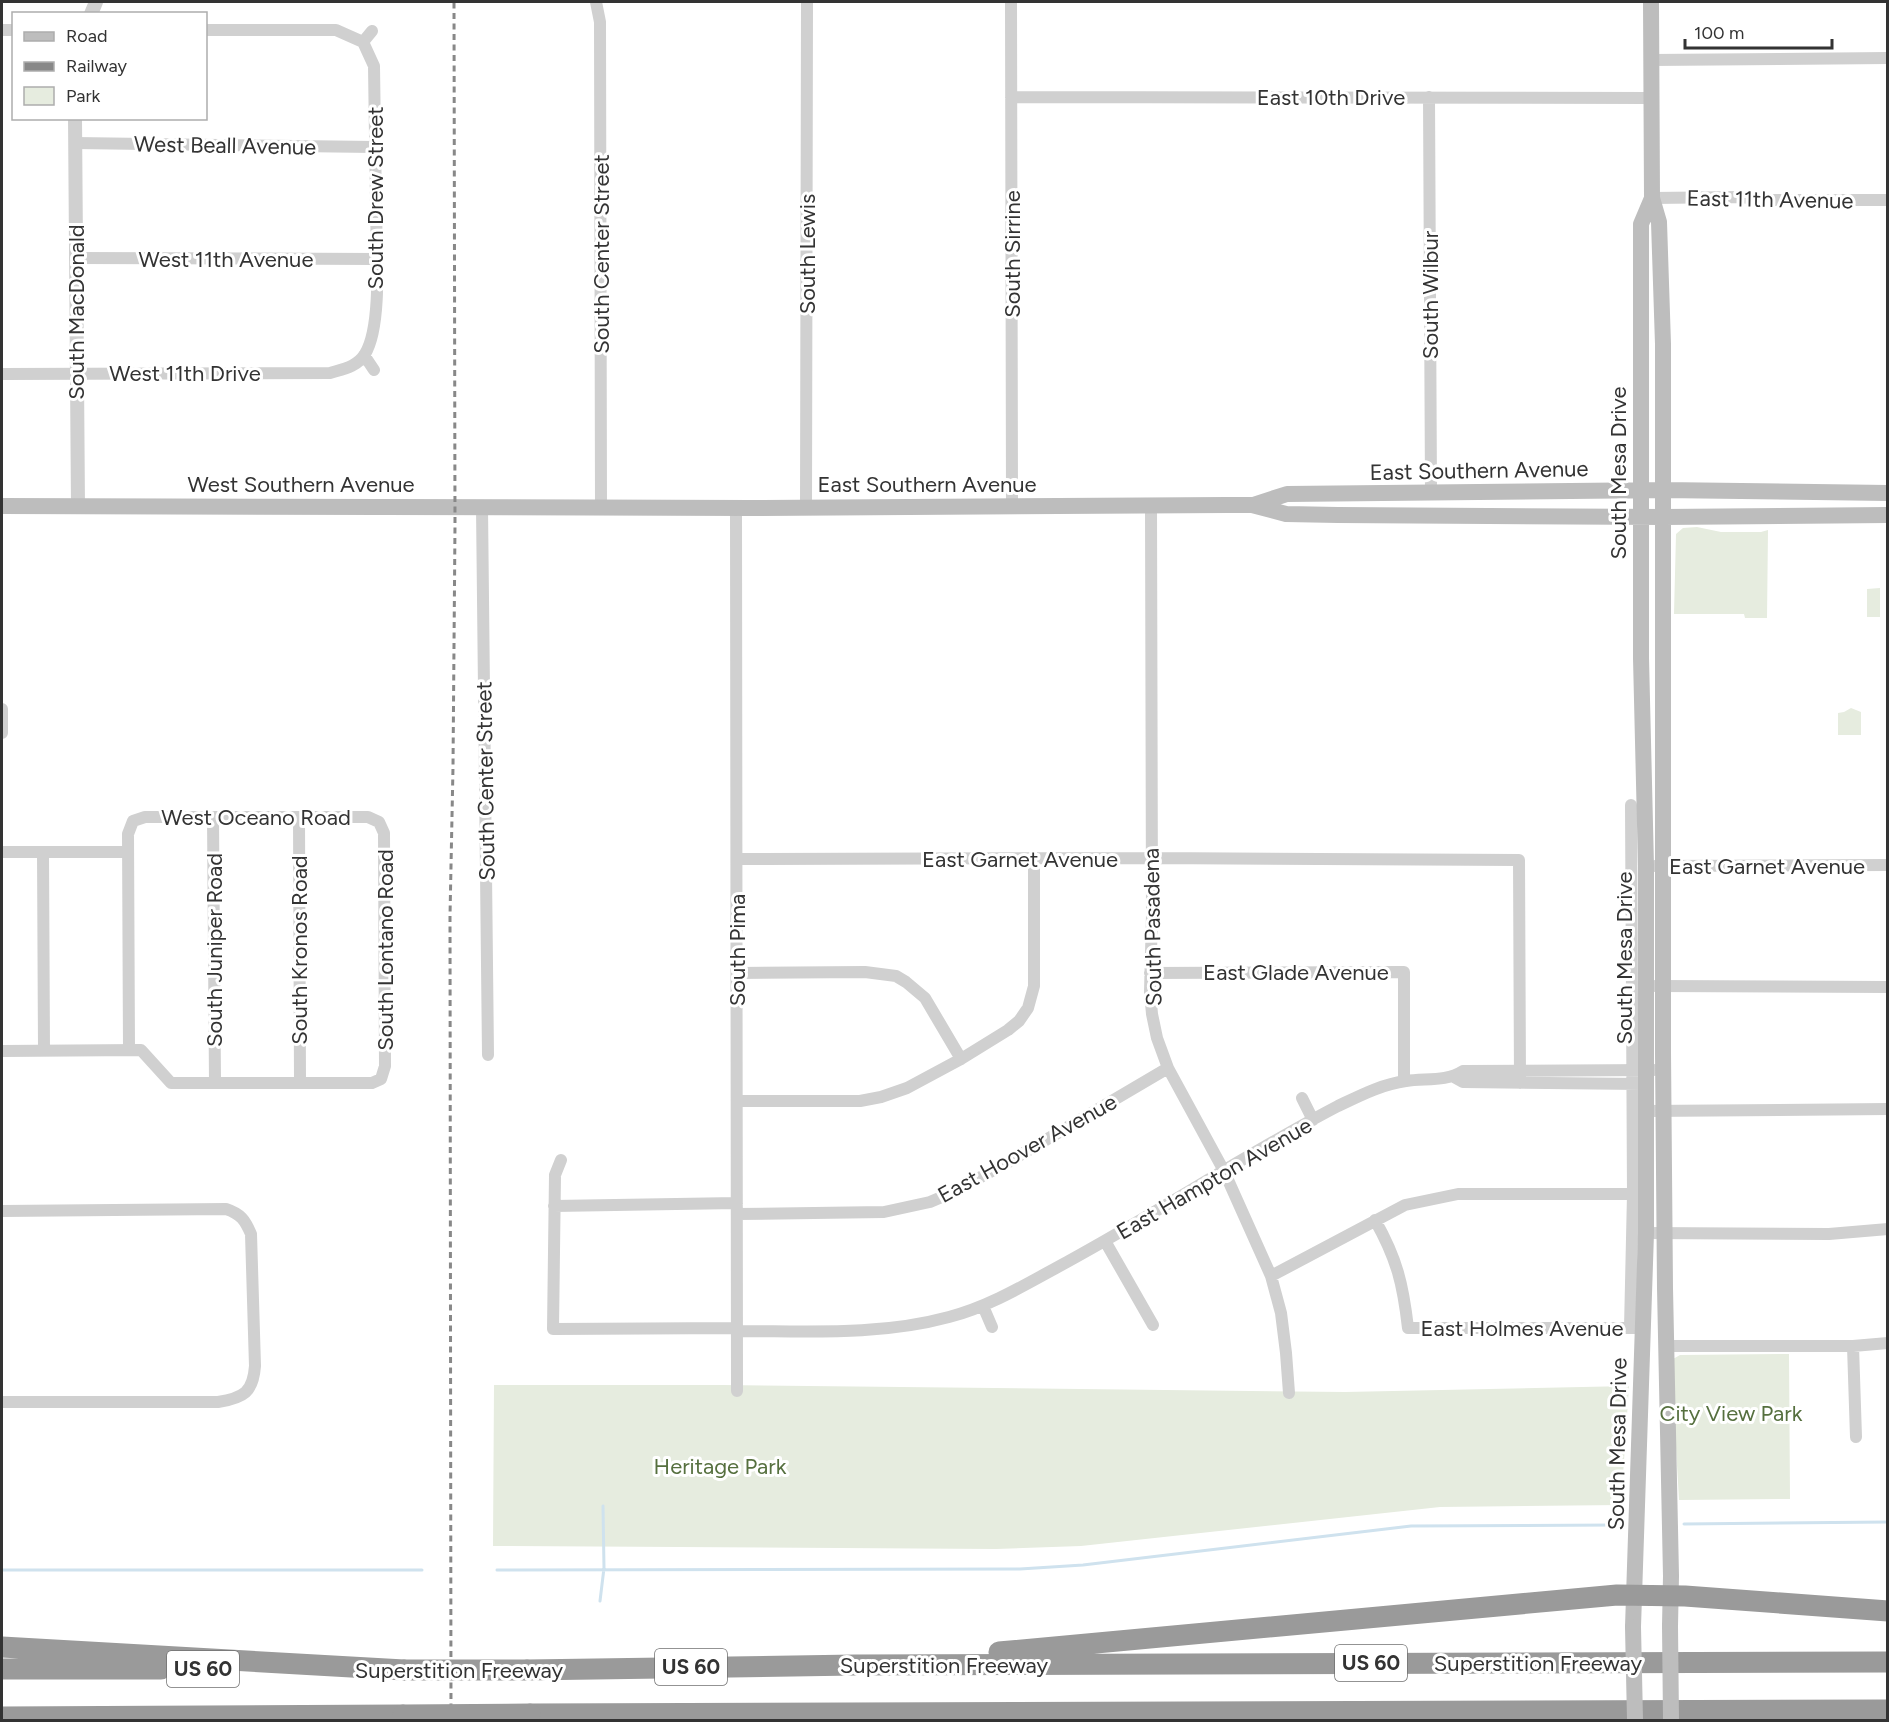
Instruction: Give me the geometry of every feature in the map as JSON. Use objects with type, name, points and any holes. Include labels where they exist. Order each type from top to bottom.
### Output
[{"type":"highway","points":[[855,1665],[1605,1596],[1671,1596],[1887,1611]]},
{"type":"highway","points":[[2,1647],[404,1670]]},
{"type":"highway","name":"Superstition Freeway","points":[[2,1669],[527,1670],[855,1665],[1887,1662]]},
{"type":"highway","name":"Superstition Freeway","points":[[2,1717],[1887,1710]]},
{"type":"highway","points":[[657,1714],[791,1720]]},
{"type":"highway","points":[[78,1720],[124,1717]]},
{"type":"main road","name":"South Mesa Drive","points":[[1651,2],[1652,198],[1659,222],[1663,365],[1664,986],[1648,1077],[1664,1111],[1671,1720]]},
{"type":"main road","name":"South Mesa Drive","points":[[1635,1720],[1633,1595],[1636,1574],[1636,1328],[1646,1233],[1648,1077],[1641,658],[1641,224],[1652,198]]},
{"type":"main road","points":[[1641,275],[1649,290],[1655,347],[1663,365]]},
{"type":"main road","name":"East Southern Avenue","points":[[1252,505],[1287,494],[1641,490],[1887,493]]},
{"type":"main road","points":[[1338,515],[1351,508],[1414,506],[1424,503],[1431,492]]},
{"type":"main road","points":[[1804,516],[1816,509],[1878,504],[1887,501]]},
{"type":"main road","name":"East Southern Avenue","points":[[601,507],[1252,505],[1286,514],[1338,515],[1664,517],[1887,514]]},
{"type":"main road","name":"West Southern Avenue","points":[[2,506],[601,507]]},
{"type":"street","name":"South Center Street","points":[[596,2],[600,22],[601,507]]},
{"type":"street","name":"South Lewis","points":[[806,507],[807,2]]},
{"type":"street","name":"South Sirrine","points":[[1011,2],[1012,506]]},
{"type":"street","points":[[207,30],[336,30],[363,42],[372,31]]},
{"type":"street","name":"South Drew Street","points":[[363,42],[375,66],[377,259],[375,323],[371,342],[364,356]]},
{"type":"street","points":[[1651,60],[1887,58]]},
{"type":"street","name":"East 10th Drive","points":[[1011,97],[1652,98]]},
{"type":"street","name":"South Wilbur","points":[[1429,98],[1431,492]]},
{"type":"street","name":"South MacDonald","points":[[75,120],[78,506]]},
{"type":"street","name":"West Beall Avenue","points":[[75,143],[375,147]]},
{"type":"street","name":"East 11th Avenue","points":[[1652,198],[1887,200]]},
{"type":"street","name":"West 11th Avenue","points":[[75,258],[377,259]]},
{"type":"street","points":[[364,356],[374,370]]},
{"type":"street","name":"West 11th Drive","points":[[2,374],[330,373],[354,366],[364,356]]},
{"type":"street","name":"South Pasadena","points":[[1151,505],[1150,992],[1152,1014],[1157,1038],[1168,1068],[1224,1171],[1271,1276],[1281,1313],[1289,1394]]},
{"type":"street","name":"South Center Street","points":[[482,507],[488,1055]]},
{"type":"street","name":"South Pima","points":[[736,508],[738,1391]]},
{"type":"street","points":[[2,709],[2,733]]},
{"type":"street","name":"South Mesa Drive","points":[[1631,805],[1648,1077],[1633,1194],[1636,1328]]},
{"type":"street","name":"West Oceano Road","points":[[128,852],[128,834],[133,821],[145,817],[368,817],[379,822]]},
{"type":"street","name":"South Juniper Road","points":[[213,817],[215,1083]]},
{"type":"street","name":"South Kronos Road","points":[[299,817],[300,1083]]},
{"type":"street","name":"South Lontano Road","points":[[300,1083],[372,1083],[381,1078],[385,1066],[385,857],[384,833],[379,822]]},
{"type":"street","points":[[2,852],[128,852],[129,1050]]},
{"type":"street","points":[[43,852],[44,1050]]},
{"type":"street","name":"East Garnet Avenue","points":[[737,859],[1519,860],[1520,1077]]},
{"type":"street","points":[[737,1101],[860,1101],[881,1097],[908,1088],[1008,1030],[1019,1020],[1031,999],[1034,974],[1034,859]]},
{"type":"street","name":"East Garnet Avenue","points":[[1646,866],[1887,865]]},
{"type":"street","points":[[737,973],[865,972],[896,976],[925,998],[961,1059]]},
{"type":"street","name":"East Glade Avenue","points":[[1150,973],[1404,972],[1404,1081]]},
{"type":"street","points":[[1646,986],[1887,987]]},
{"type":"street","points":[[2,1051],[141,1050],[171,1083],[300,1083]]},
{"type":"street","name":"East Hoover Avenue","points":[[554,1206],[875,1213],[908,1208],[951,1193],[1005,1164],[1168,1068]]},
{"type":"street","name":"East Hampton Avenue","points":[[554,1206],[553,1329],[737,1329],[838,1332],[891,1329],[950,1317],[1009,1294],[1362,1094],[1404,1081],[1454,1077],[1463,1071],[1520,1077],[1648,1077]]},
{"type":"street","points":[[1302,1098],[1313,1120]]},
{"type":"street","points":[[1646,1111],[1887,1109]]},
{"type":"street","points":[[554,1206],[555,1175],[561,1160]]},
{"type":"street","points":[[1271,1276],[1405,1205],[1437,1197],[1458,1194],[1633,1194]]},
{"type":"street","points":[[2,1211],[226,1209],[239,1213],[247,1223],[251,1234],[254,1380],[246,1394],[232,1400],[218,1402],[2,1402]]},
{"type":"street","name":"East Holmes Avenue","points":[[1375,1220],[1394,1257],[1404,1293],[1408,1328],[1636,1328]]},
{"type":"street","points":[[1646,1233],[1829,1234],[1887,1229]]},
{"type":"street","points":[[1105,1241],[1153,1325]]},
{"type":"street","points":[[982,1306],[992,1327]]},
{"type":"street","points":[[1666,1347],[1853,1346],[1887,1343]]},
{"type":"street","points":[[1853,1346],[1856,1437]]},
{"type":"green space","points":[[1697,527],[1721,532],[1768,530],[1767,618],[1745,618],[1744,614],[1674,614],[1676,534],[1683,528]]},
{"type":"green space","points":[[1880,588],[1880,617],[1867,617],[1867,589]]},
{"type":"green space","points":[[1851,708],[1861,712],[1861,735],[1838,735],[1838,713]]},
{"type":"green space","name":"City View Park","points":[[1789,1354],[1790,1499],[1679,1500],[1673,1359],[1680,1355]]},
{"type":"green space","name":"Heritage Park","points":[[494,1385],[722,1385],[1345,1392],[1629,1386],[1621,1505],[1440,1507],[1081,1546],[996,1549],[493,1546]]},
{"type":"waterway","points":[[600,1601],[604,1568],[603,1506]]},
{"type":"waterway","points":[[1684,1524],[1888,1522]]},
{"type":"waterway","points":[[497,1570],[1020,1569],[1083,1565],[1411,1526],[1617,1525]]},
{"type":"waterway","points":[[2,1570],[422,1570]]},
{"type":"railway","points":[[451,1720],[450,916],[455,525],[454,2]]}]
